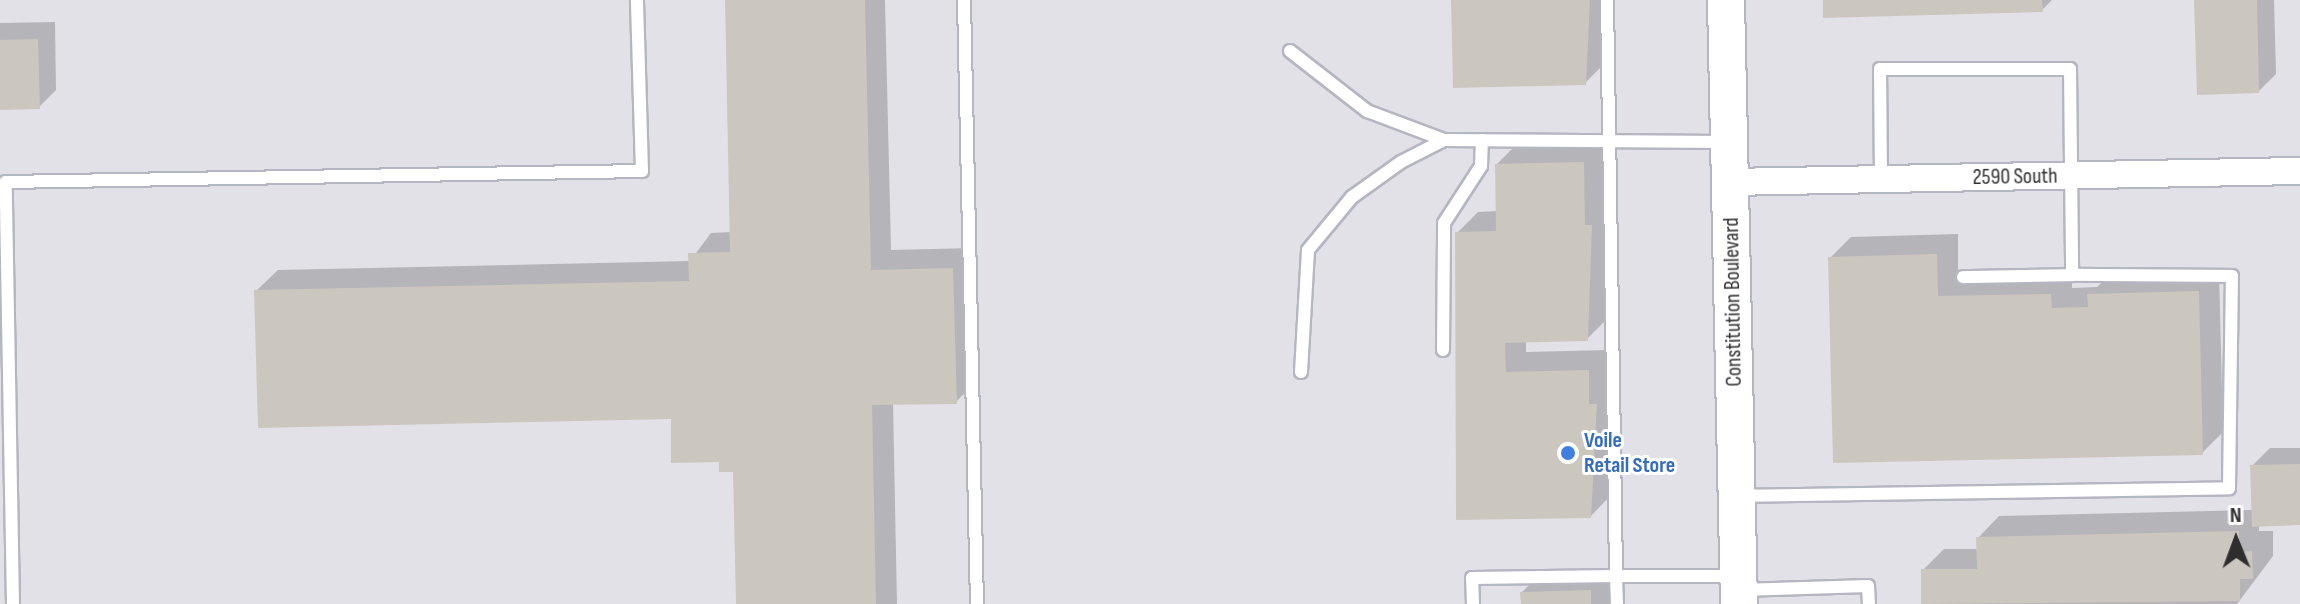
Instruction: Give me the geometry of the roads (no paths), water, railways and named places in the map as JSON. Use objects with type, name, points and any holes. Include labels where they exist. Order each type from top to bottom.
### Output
[{"type":"street","name":"Constitution Boulevard","points":[[1726,0],[1739,590]]},
{"type":"street","name":"2590 South","points":[[1730,182],[2300,171]]},
{"type":"lane","points":[[13,604],[6,182],[642,171],[637,0]]},
{"type":"lane","points":[[964,0],[977,604]]},
{"type":"lane","points":[[1607,0],[1617,604]]},
{"type":"lane","points":[[1290,51],[1367,111],[1444,140],[1730,142]]},
{"type":"lane","points":[[1881,179],[1880,69],[2070,69],[2072,275]]},
{"type":"lane","points":[[1301,372],[1308,250],[1352,197],[1444,140]]},
{"type":"lane","points":[[1443,350],[1444,223],[1481,166],[1482,140]]},
{"type":"lane","points":[[1737,496],[2229,488],[2232,276],[1963,277]]},
{"type":"lane","points":[[1473,604],[1472,578],[1616,576],[1739,590],[1868,586],[1869,604]]},
{"type":"place","name":"Voile Retail Store","points":[[1568,453]]}]
